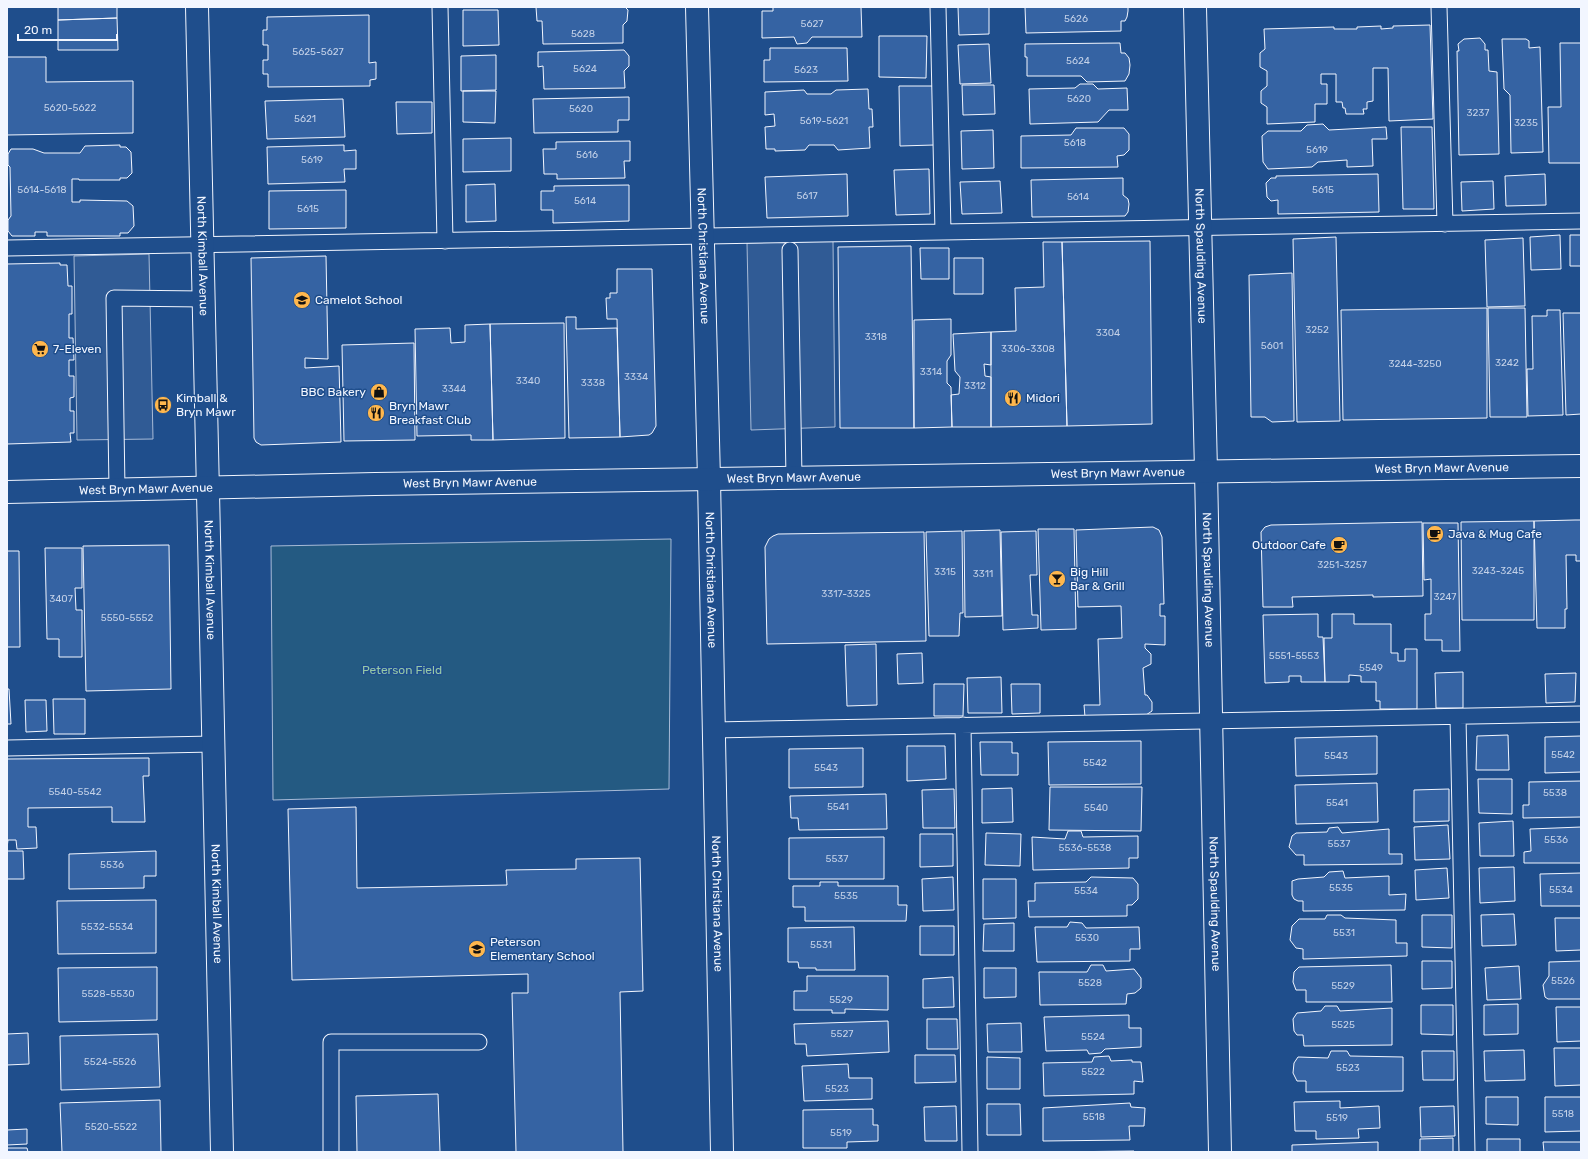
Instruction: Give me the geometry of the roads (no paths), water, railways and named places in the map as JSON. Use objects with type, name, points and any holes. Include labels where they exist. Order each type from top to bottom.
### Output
[{"type":"street","name":"North Kimball Avenue","points":[[197,7],[222,1152]]},
{"type":"street","name":"North Christiana Avenue","points":[[697,7],[709,479],[722,1152]]},
{"type":"street","name":"North Spaulding Avenue","points":[[1195,7],[1220,1152]]},
{"type":"street","name":"West Bryn Mawr Avenue","points":[[7,492],[208,487],[1581,466]]},
{"type":"lane","points":[[440,7],[445,241]]},
{"type":"lane","points":[[938,7],[943,232]]},
{"type":"lane","points":[[1439,7],[1445,224]]},
{"type":"lane","points":[[7,248],[1581,221]]},
{"type":"lane","points":[[790,250],[794,478]]},
{"type":"lane","points":[[117,489],[114,298],[204,299]]},
{"type":"lane","points":[[714,730],[1581,714]]},
{"type":"lane","points":[[1458,717],[1467,1152]]},
{"type":"lane","points":[[962,725],[970,1152]]},
{"type":"lane","points":[[7,748],[214,744]]},
{"type":"lane","points":[[331,1152],[331,1042],[479,1042]]},
{"type":"place","name":"Camelot School","points":[[302,300]]},
{"type":"place","name":"7-Eleven","points":[[40,349]]},
{"type":"place","name":"BBC Bakery","points":[[379,392]]},
{"type":"place","name":"Midori","points":[[1013,398]]},
{"type":"place","name":"Kimball & Bryn Mawr","points":[[163,405]]},
{"type":"place","name":"Bryn Mawr Breakfast Club","points":[[376,413]]},
{"type":"place","name":"Java & Mug Cafe","points":[[1435,534]]},
{"type":"place","name":"Outdoor Cafe","points":[[1339,545]]},
{"type":"place","name":"Big Hill Bar & Grill","points":[[1057,579]]},
{"type":"place","name":"Peterson Elementary School","points":[[477,949]]},
{"type":"park label","name":"Peterson Field","points":[[402,670]]}]
